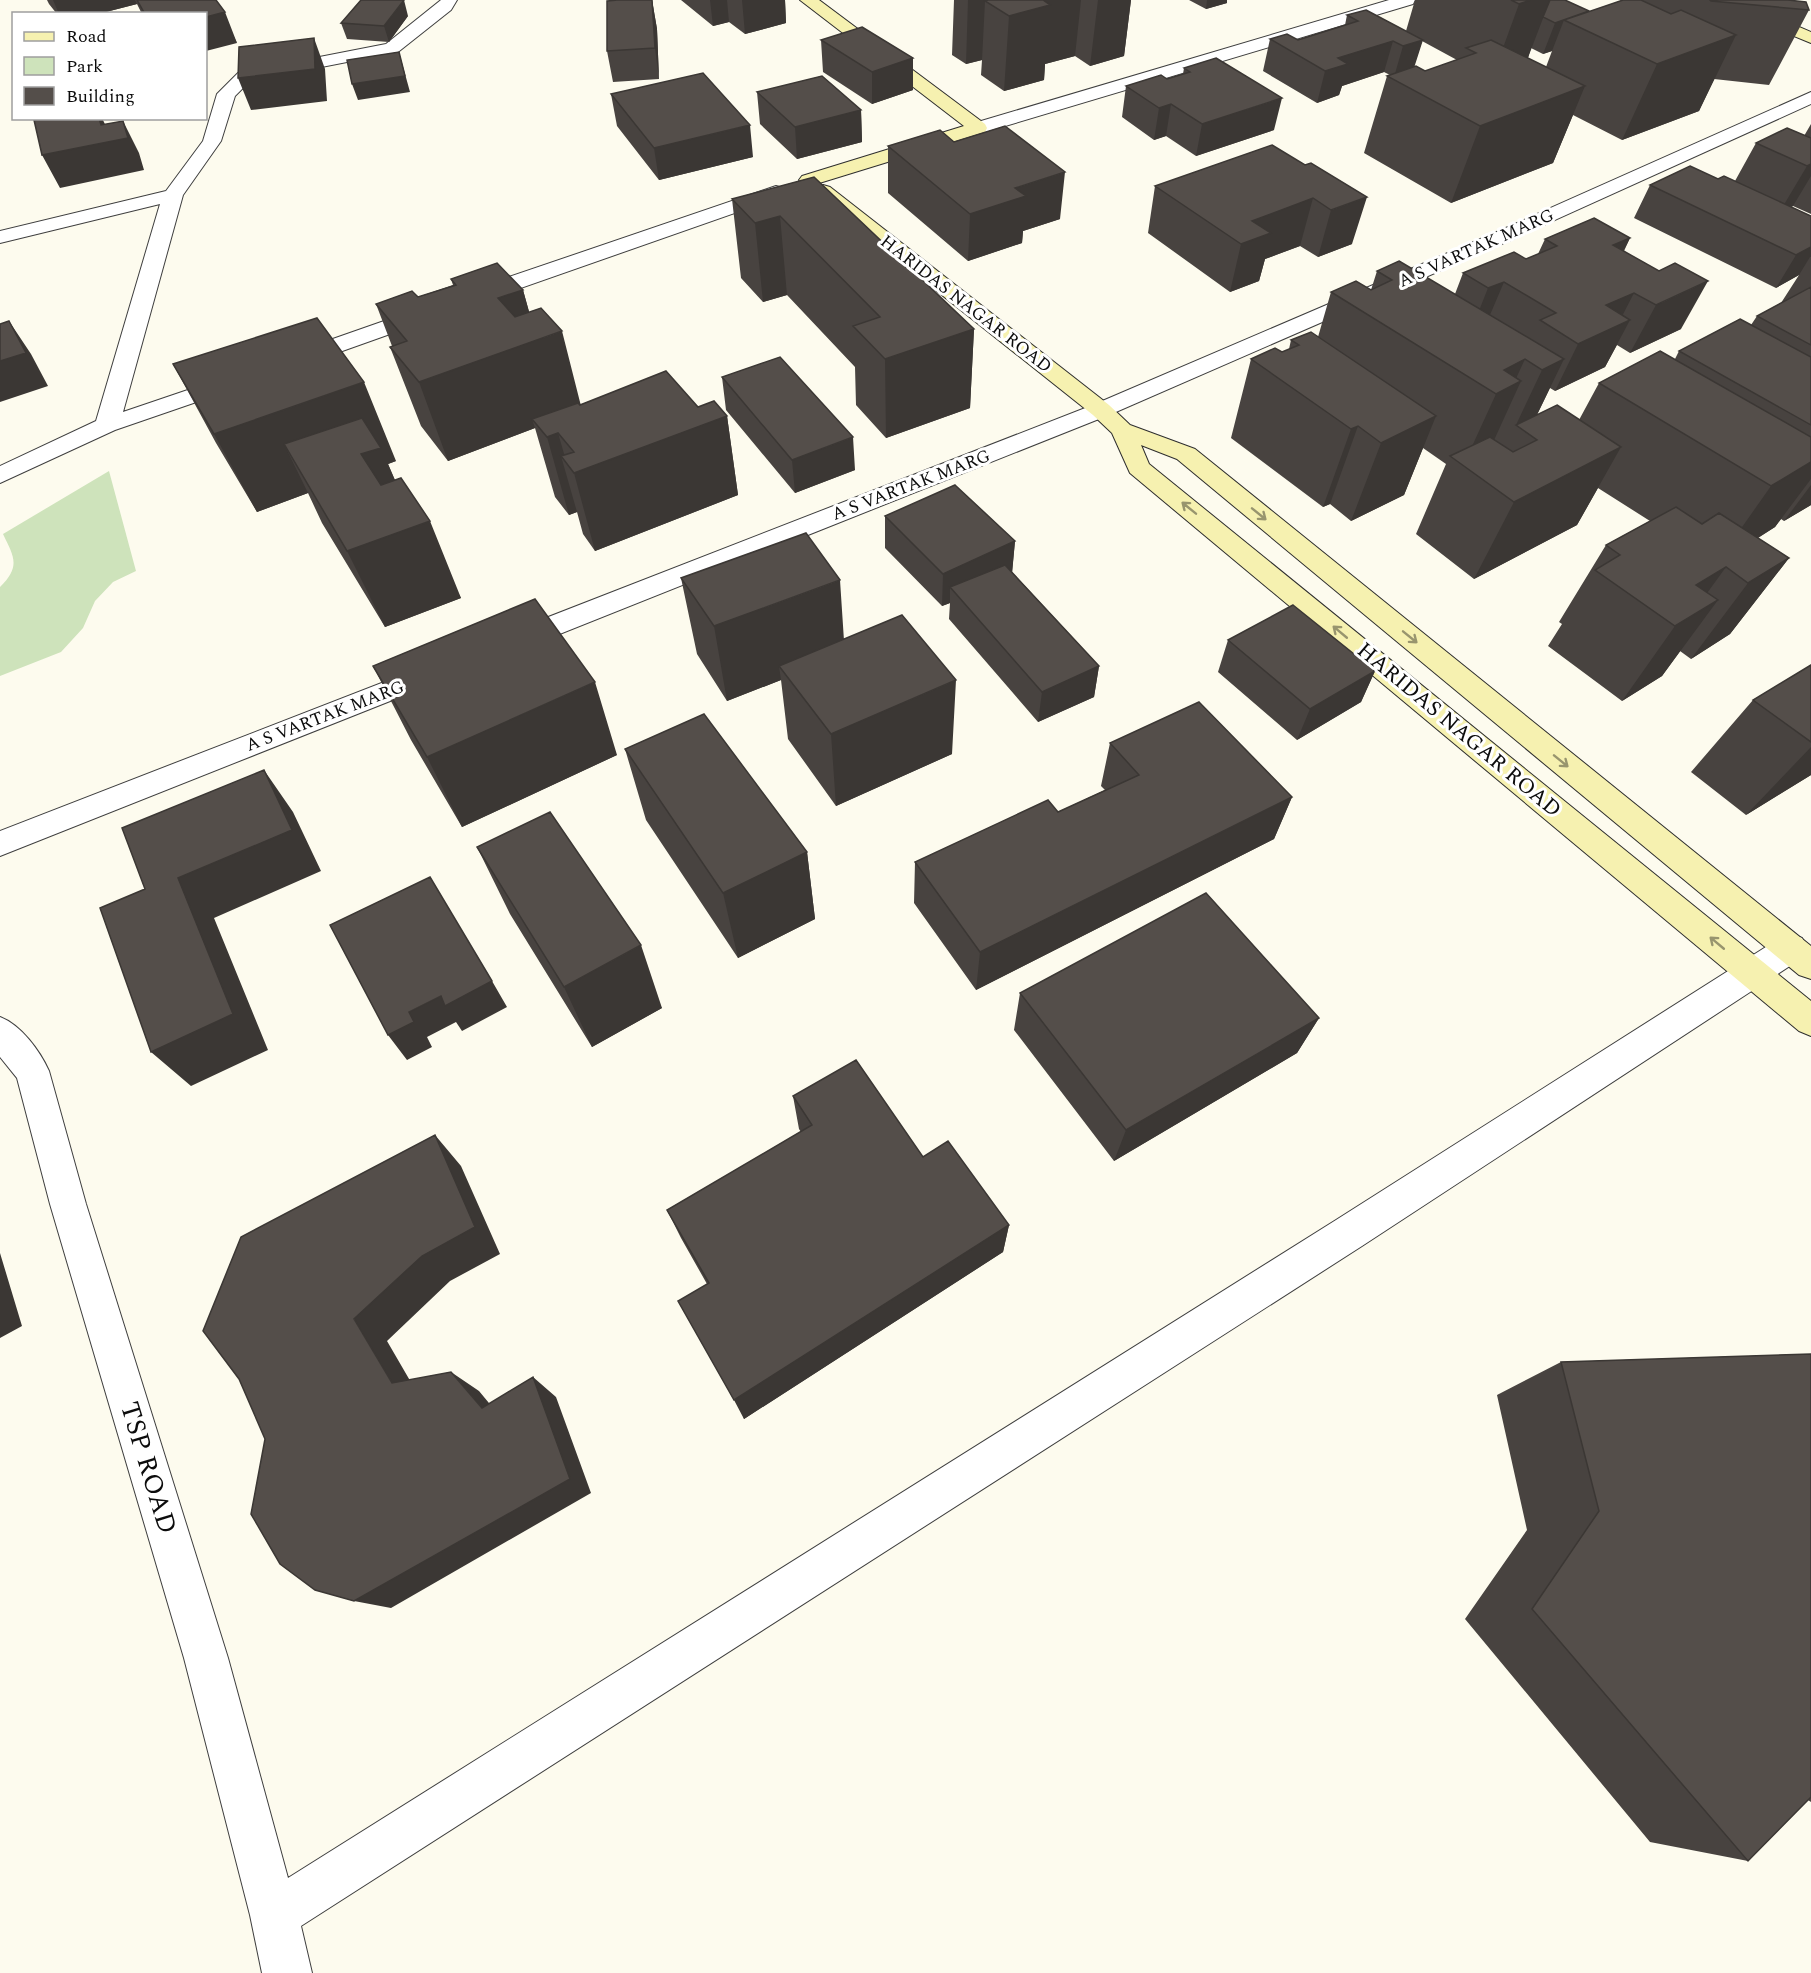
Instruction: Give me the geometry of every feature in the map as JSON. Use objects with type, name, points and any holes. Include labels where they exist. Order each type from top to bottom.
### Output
[{"type":"street","points":[[107,425],[173,195],[213,141],[226,94],[244,77],[392,48],[450,0]]},
{"type":"street","points":[[808,0],[978,128]]},
{"type":"street","points":[[274,367],[809,180],[1407,0]]},
{"type":"street","points":[[1722,0],[1811,38]]},
{"type":"street","name":"A S VARTAK MARG","points":[[489,651],[1101,410],[1517,230],[1811,98]]},
{"type":"street","name":"HARIDAS NAGAR ROAD","points":[[809,180],[1101,410],[1122,430],[1139,468],[1811,1021]]},
{"type":"street","points":[[0,237],[173,195]]},
{"type":"street","points":[[0,475],[107,425],[252,375]]},
{"type":"street","name":"HARIDAS NAGAR ROAD","points":[[1122,430],[1186,454],[1801,956]]},
{"type":"street","name":"A S VARTAK MARG","points":[[0,844],[445,669]]},
{"type":"street","points":[[274,1915],[1339,1240],[1753,973],[1801,956]]},
{"type":"street","name":"TSP ROAD","points":[[0,1032],[32,1071],[68,1204],[206,1658],[274,1915],[286,1973]]},
{"type":"green space","points":[[109,471],[136,571],[113,582],[95,601],[83,628],[61,652],[0,676],[0,587],[11,573],[14,561],[3,534]]},
{"type":"building","points":[[137,0],[216,0],[225,12],[207,17],[207,12],[144,12]]},
{"type":"building","points":[[361,0],[404,0],[384,26],[341,23]]},
{"type":"building","points":[[652,0],[655,48],[607,51],[607,1]]},
{"type":"building","points":[[1043,0],[1050,5],[1009,16],[985,1]]},
{"type":"building","points":[[1511,0],[1530,0],[1519,4]]},
{"type":"building","points":[[1550,0],[1565,0],[1589,11],[1555,23],[1543,17]]},
{"type":"building","points":[[1623,0],[1641,0],[1671,14],[1681,10],[1736,35],[1657,64],[1564,20]]},
{"type":"building","points":[[1788,0],[1806,2],[1809,10],[1711,1]]},
{"type":"building","points":[[1366,10],[1423,40],[1403,46],[1393,41],[1338,58],[1348,64],[1325,71],[1270,39],[1287,34],[1298,40],[1358,21],[1347,15]]},
{"type":"building","points":[[862,27],[913,58],[872,72],[821,40]]},
{"type":"building","points":[[314,38],[315,69],[238,78],[239,47]]},
{"type":"building","points":[[1491,40],[1585,86],[1480,126],[1387,76],[1416,66],[1425,71],[1476,53],[1466,48]]},
{"type":"building","points":[[399,52],[405,76],[352,84],[347,60]]},
{"type":"building","points":[[1216,58],[1282,98],[1202,124],[1171,104],[1159,108],[1126,86],[1161,75],[1167,79],[1190,72],[1184,68]]},
{"type":"building","points":[[703,73],[750,125],[654,148],[611,94]]},
{"type":"building","points":[[822,76],[861,110],[795,127],[757,92]]},
{"type":"building","points":[[34,120],[100,120],[101,125],[123,121],[128,138],[42,155]]},
{"type":"building","points":[[1005,126],[1065,172],[1015,188],[1026,196],[970,214],[888,146],[940,130],[954,142]]},
{"type":"building","points":[[1787,128],[1811,138],[1811,164],[1807,166],[1756,143]]},
{"type":"building","points":[[1272,145],[1305,165],[1311,163],[1367,197],[1331,210],[1313,198],[1252,221],[1271,233],[1241,244],[1155,186]]},
{"type":"building","points":[[1690,166],[1718,179],[1724,176],[1811,216],[1811,247],[1796,255],[1650,185]]},
{"type":"building","points":[[814,177],[974,329],[885,359],[853,326],[880,317],[780,216],[755,223],[732,199]]},
{"type":"building","points":[[1594,218],[1630,238],[1613,245],[1659,271],[1675,263],[1708,281],[1656,305],[1634,293],[1606,305],[1630,320],[1578,344],[1540,320],[1556,313],[1504,282],[1488,288],[1463,273],[1514,252],[1526,259],[1557,246],[1545,239]]},
{"type":"building","points":[[1399,261],[1564,359],[1542,370],[1525,359],[1504,370],[1521,381],[1496,394],[1331,292],[1356,281],[1371,290],[1392,280],[1377,271]]},
{"type":"building","points":[[497,263],[523,290],[498,298],[515,317],[541,308],[562,331],[419,382],[390,347],[407,341],[376,304],[412,291],[418,297],[456,285],[451,279]]},
{"type":"building","points":[[1811,287],[1811,345],[1757,316]]},
{"type":"building","points":[[317,318],[364,382],[214,434],[173,364]]},
{"type":"building","points":[[1740,319],[1811,357],[1811,425],[1679,351]]},
{"type":"building","points":[[9,321],[26,353],[0,361],[0,324]]},
{"type":"building","points":[[1311,332],[1436,416],[1381,443],[1358,426],[1351,429],[1251,359],[1275,348],[1282,352],[1299,345],[1291,340]]},
{"type":"building","points":[[1660,351],[1811,437],[1811,462],[1771,486],[1599,383]]},
{"type":"building","points":[[780,357],[853,437],[792,460],[722,377]]},
{"type":"building","points":[[666,371],[698,407],[714,401],[727,416],[574,473],[561,456],[574,452],[558,433],[547,437],[532,419],[578,403],[580,405]]},
{"type":"building","points":[[1557,405],[1621,447],[1514,502],[1450,456],[1490,437],[1513,452],[1537,440],[1516,425]]},
{"type":"building","points":[[362,418],[381,448],[361,454],[381,485],[401,478],[430,521],[347,551],[284,444]]},
{"type":"building","points":[[955,485],[1015,541],[943,574],[885,516]]},
{"type":"building","points":[[1676,507],[1702,524],[1719,513],[1789,558],[1748,583],[1726,567],[1696,585],[1718,600],[1675,626],[1595,570],[1620,555],[1606,545]]},
{"type":"building","points":[[806,533],[840,580],[714,626],[681,578]]},
{"type":"building","points":[[1005,565],[1099,666],[1042,692],[950,587]]},
{"type":"building","points":[[535,599],[595,682],[427,757],[373,666]]},
{"type":"building","points":[[1293,605],[1375,671],[1310,709],[1228,640]]},
{"type":"building","points":[[902,615],[956,680],[831,734],[779,666]]},
{"type":"building","points":[[1811,665],[1811,742],[1753,700]]},
{"type":"building","points":[[1199,702],[1292,797],[980,952],[915,862],[1048,800],[1058,812],[1139,775],[1110,743]]},
{"type":"building","points":[[704,714],[807,852],[723,893],[625,749]]},
{"type":"building","points":[[264,770],[292,830],[178,878],[233,1014],[151,1052],[100,908],[145,889],[122,828]]},
{"type":"building","points":[[550,812],[641,945],[564,987],[477,847]]},
{"type":"building","points":[[430,877],[492,981],[445,1006],[441,996],[409,1012],[414,1022],[388,1035],[330,925]]},
{"type":"building","points":[[1206,893],[1319,1018],[1126,1130],[1020,993]]},
{"type":"building","points":[[856,1060],[923,1157],[948,1141],[1009,1225],[734,1400],[678,1301],[709,1283],[667,1210],[812,1125],[793,1096]]},
{"type":"building","points":[[435,1135],[475,1227],[422,1256],[354,1319],[392,1383],[451,1372],[482,1408],[533,1377],[570,1479],[354,1601],[315,1590],[280,1564],[251,1514],[265,1439],[239,1379],[203,1331],[241,1237]]},
{"type":"building","points":[[1811,1354],[1811,1797],[1748,1861],[1532,1609],[1599,1511],[1561,1362]]}]
